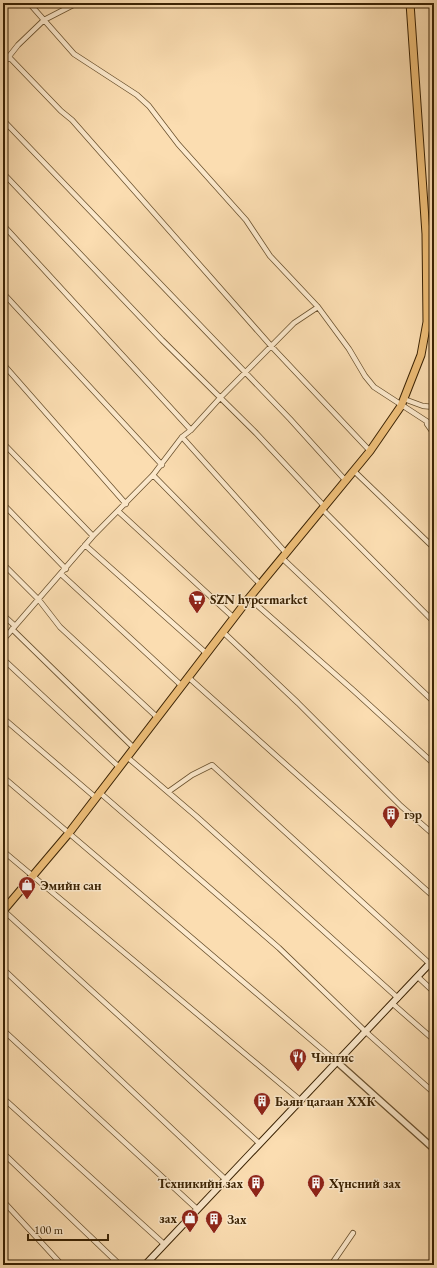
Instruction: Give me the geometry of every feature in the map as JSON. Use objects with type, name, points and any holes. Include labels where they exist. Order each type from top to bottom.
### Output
[{"type":"main road","points":[[3,911],[69,832],[260,584],[324,509],[370,451],[402,403],[421,355],[430,322],[426,234],[410,3]]},
{"type":"main road","points":[[145,1265],[432,961]]},
{"type":"street","points":[[29,3],[74,54],[137,95],[149,106],[178,144],[246,220],[270,256],[318,307],[374,387],[402,403],[434,426]]},
{"type":"street","points":[[3,64],[18,45],[44,20],[77,3]]},
{"type":"street","points":[[3,59],[9,57]]},
{"type":"street","points":[[9,57],[61,111],[72,120],[272,347],[370,451]]},
{"type":"street","points":[[3,120],[245,372],[346,481]]},
{"type":"street","points":[[3,173],[154,332],[256,433],[324,509],[434,622]]},
{"type":"street","points":[[3,225],[191,430]]},
{"type":"street","points":[[3,293],[162,465]]},
{"type":"street","points":[[3,640],[62,574],[93,536],[126,504],[162,465],[182,437],[191,430],[245,372],[272,347],[294,323],[318,307]]},
{"type":"street","points":[[3,364],[126,504]]},
{"type":"street","points":[[402,403],[434,406]]},
{"type":"street","points":[[425,421],[434,434]]},
{"type":"street","points":[[182,437],[284,556],[434,702]]},
{"type":"street","points":[[3,443],[93,536]]},
{"type":"street","points":[[354,471],[434,548]]},
{"type":"street","points":[[153,475],[260,584]]},
{"type":"street","points":[[3,504],[66,569]]},
{"type":"street","points":[[118,511],[234,618]]},
{"type":"street","points":[[85,545],[206,653]]},
{"type":"street","points":[[3,564],[39,600],[60,628],[158,718]]},
{"type":"street","points":[[62,574],[182,686]]},
{"type":"street","points":[[249,598],[434,764]]},
{"type":"street","points":[[3,614],[14,628],[134,748]]},
{"type":"street","points":[[223,632],[304,708],[401,806],[434,835]]},
{"type":"street","points":[[3,659],[119,767]]},
{"type":"street","points":[[188,677],[434,897]]},
{"type":"street","points":[[3,718],[97,794],[279,948],[366,1032],[434,1093]]},
{"type":"street","points":[[127,757],[398,998]]},
{"type":"street","points":[[168,792],[192,775],[212,765],[432,961]]},
{"type":"street","points":[[3,777],[336,1062],[434,1149]]},
{"type":"street","points":[[3,851],[300,1100]]},
{"type":"street","points":[[3,911],[259,1143]]},
{"type":"street","points":[[3,969],[225,1179]]},
{"type":"street","points":[[418,977],[434,992]]},
{"type":"street","points":[[393,1004],[434,1040]]},
{"type":"street","points":[[3,1030],[197,1209]]},
{"type":"street","points":[[3,1098],[164,1244]]},
{"type":"street","points":[[3,1153],[120,1265]]},
{"type":"street","points":[[3,1201],[62,1265]]},
{"type":"street","points":[[332,1265],[353,1233]]},
{"type":"place","name":"SZN hypermarket","points":[[197,614]]},
{"type":"place","name":"гэр","points":[[391,829]]},
{"type":"place","name":"Эмийн сан","points":[[27,900]]},
{"type":"place","name":"Чингис","points":[[298,1072]]},
{"type":"place","name":"Баян цагаан ХХК","points":[[262,1116]]},
{"type":"place","name":"Техникийн зах","points":[[256,1198]]},
{"type":"place","name":"Хүнсний зах","points":[[316,1198]]},
{"type":"place","name":"зах","points":[[190,1233]]},
{"type":"place","name":"Зах","points":[[214,1234]]}]
